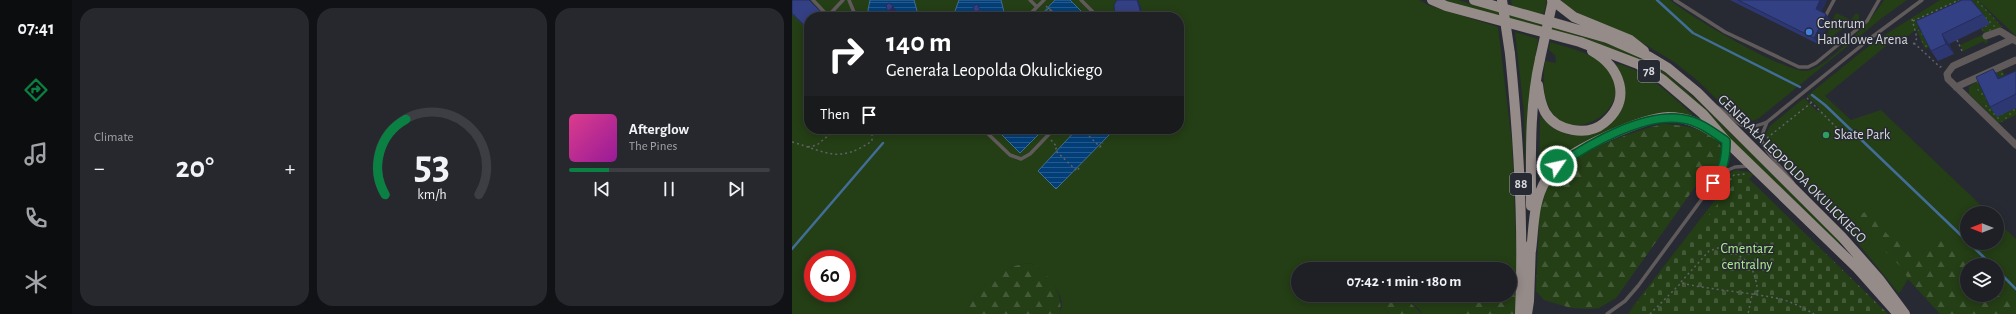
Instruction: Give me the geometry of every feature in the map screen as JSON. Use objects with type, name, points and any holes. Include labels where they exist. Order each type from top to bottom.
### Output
[{"type":"main road","name":"78","points":[[1432,0],[1446,6],[1580,42],[1638,64],[1663,80],[1685,99],[1716,128],[1726,141]]},
{"type":"main road","points":[[1474,0],[1607,38],[1648,56]]},
{"type":"main road","name":"88","points":[[1502,0],[1510,54],[1519,144],[1522,205],[1520,314]]},
{"type":"main road","name":"78","points":[[1552,0],[1574,17],[1630,40],[1648,56]]},
{"type":"main road","points":[[1527,314],[1531,251],[1531,152],[1534,84],[1552,0]]},
{"type":"main road","points":[[1540,59],[1538,87],[1542,105],[1545,113],[1555,123],[1574,131],[1590,130],[1604,123],[1616,108],[1619,98],[1618,81],[1615,71],[1608,62],[1589,49],[1550,35]]},
{"type":"main road","name":"GENERAŁA LEOPOLDA OKULICKIEGO","points":[[1648,56],[1677,76],[1707,103],[1803,197],[1853,248],[1905,314]]},
{"type":"main road","points":[[1531,251],[1537,197],[1546,180],[1557,166],[1583,148],[1645,121],[1668,117],[1684,119],[1702,125],[1726,141]]},
{"type":"main road","name":"GENERAŁA LEOPOLDA OKULICKIEGO","points":[[1726,141],[1857,268],[1898,314]]},
{"type":"street","points":[[1986,36],[2000,31],[2014,40]]},
{"type":"street","points":[[2014,40],[1953,66],[1947,74],[1948,79],[1956,88],[2016,145]]},
{"type":"street","points":[[1956,88],[2016,60]]},
{"type":"lane","points":[[813,0],[825,12]]},
{"type":"lane","points":[[832,12],[843,0]]},
{"type":"lane","points":[[849,0],[854,12]]},
{"type":"lane","points":[[1030,0],[1036,6]]},
{"type":"lane","points":[[1031,12],[1044,0]]},
{"type":"lane","points":[[1080,0],[1093,12]]},
{"type":"lane","points":[[1674,0],[1725,32],[1799,67],[1808,67],[1816,63],[1867,21],[1879,0]]},
{"type":"lane","points":[[1826,15],[1834,0]]},
{"type":"lane","points":[[1707,103],[1722,110],[1746,127],[1752,127],[1767,122],[1872,37],[1922,0]]},
{"type":"lane","points":[[1767,122],[1762,138],[1766,151],[1785,170],[1803,197]]},
{"type":"lane","points":[[988,134],[1010,155],[1020,159],[1030,154],[1048,136]]},
{"type":"lane","name":"GENERAŁA LEOPOLDA OKULICKIEGO","points":[[1608,314],[1625,301],[1638,286],[1721,173],[1726,158],[1726,141]]},
{"type":"lane","name":"GENERAŁA LEOPOLDA OKULICKIEGO","points":[[1721,173],[1734,168],[1752,166]]},
{"type":"path","points":[[1946,65],[1940,68],[1913,44],[1917,38],[1913,20],[1959,0]]},
{"type":"path","points":[[1048,8],[1052,12]]},
{"type":"path","points":[[1956,40],[1964,56]]},
{"type":"path","points":[[1805,97],[1849,140]]},
{"type":"path","points":[[1766,140],[1811,103]]},
{"type":"path","points":[[808,147],[817,145],[830,134]]},
{"type":"path","points":[[792,142],[833,156],[863,147],[872,141],[871,134]]},
{"type":"path","points":[[1087,134],[1100,147],[1103,143]]},
{"type":"path","points":[[1048,136],[1057,147],[1054,150],[1077,171],[1079,168]]},
{"type":"path","points":[[1718,196],[1734,175],[1746,174],[1751,177]]},
{"type":"path","points":[[1650,314],[1681,283],[1709,251],[1722,247],[1741,256],[1755,272],[1758,292],[1752,295]]},
{"type":"path","points":[[1681,283],[1777,298],[1796,304],[1814,314]]},
{"type":"path","points":[[1748,314],[1752,295]]},
{"type":"green space","points":[[792,0],[1419,0],[1428,5],[1498,27],[1512,144],[1517,262],[1291,262],[1291,302],[1383,302],[1389,314],[1059,314],[1062,303],[1053,283],[1030,263],[1009,268],[999,273],[983,287],[964,314],[792,314]]},
{"type":"green space","points":[[1443,0],[1458,0],[1602,42],[1627,51],[1652,64],[1667,74],[1699,102],[1840,242],[1838,244],[1654,70]]},
{"type":"green space","points":[[1511,0],[1546,0],[1547,2],[1543,15],[1512,6]]},
{"type":"green space","points":[[1561,0],[1670,0],[1696,18],[1759,54],[1796,69],[1807,71],[1816,68],[1838,52],[1870,19],[1884,0],[1907,0],[1882,18],[1758,119],[1747,122],[1746,124],[1738,120],[1697,80],[1674,62],[1646,45],[1592,21],[1568,7]]},
{"type":"green space","points":[[1940,0],[1978,0],[1925,23],[1901,41],[1887,45],[1825,96],[1851,120],[1881,110],[1982,206],[1960,206],[1960,250],[2004,250],[2004,228],[2016,239],[2016,314],[1940,314],[1908,279],[1899,294],[1837,217],[1770,148],[1765,136],[1770,126],[1804,98],[1818,112],[1820,109],[1807,96],[1875,41]]},
{"type":"green space","points":[[1978,0],[2016,0],[2016,36]]},
{"type":"green space","points":[[1978,0],[2002,27],[1984,33],[1981,28],[1990,24],[1925,49],[1917,31],[1925,23]]},
{"type":"green space","points":[[1836,13],[1851,20],[1856,13],[1859,15],[1859,23],[1841,30],[1831,37],[1827,35]]},
{"type":"green space","points":[[1515,32],[1538,39],[1531,96],[1526,181],[1524,112]]},
{"type":"green space","points":[[1984,34],[1988,42],[1985,44],[1984,41],[1963,51],[1960,45]]},
{"type":"green space","points":[[1550,42],[1582,52],[1594,58],[1599,61],[1614,80],[1614,98],[1605,113],[1589,123],[1571,125],[1555,117],[1545,96],[1545,61],[1556,63],[1555,55],[1549,50]]},
{"type":"green space","points":[[1616,64],[1626,66],[1657,84],[1692,114],[1692,117],[1640,119],[1539,178],[1540,116],[1554,129],[1569,135],[1590,135],[1607,127],[1613,122],[1620,109],[1621,76]]},
{"type":"green space","points":[[2002,70],[2010,86],[2016,109],[2016,115],[1999,123],[1987,111],[1974,83]]},
{"type":"green space","points":[[1974,83],[1987,111],[1969,94],[1969,87]]},
{"type":"green space","points":[[1662,124],[1689,127],[1708,134],[1716,139],[1721,146],[1722,154],[1720,162],[1715,170],[1705,183],[1700,180],[1616,298],[1599,308],[1589,309],[1571,308],[1544,300],[1536,291],[1539,206],[1546,186],[1557,173],[1591,150],[1610,141]]},
{"type":"green space","points":[[1735,170],[1749,172],[1753,175],[1627,314],[1718,196],[1713,191],[1727,175]]},
{"type":"green space","name":"Cmentarz centralny","points":[[1738,179],[1749,179],[1888,314],[1628,314]]},
{"type":"green space","points":[[1867,211],[1872,214],[1887,234],[1913,251],[1925,250],[1937,237],[1960,247],[1960,250],[1969,251],[1972,258],[1960,258],[1960,302],[2004,302],[2004,296],[2016,308],[2016,314],[1941,314],[1908,279],[1902,268],[1863,229],[1859,219],[1861,214]]},
{"type":"green space","points":[[1030,263],[1043,272],[1054,284],[1060,299],[1059,314],[964,314],[976,295],[991,280],[1008,269],[1018,265]]},
{"type":"green space","points":[[1517,268],[1518,293],[1517,293]]},
{"type":"green space","points":[[1518,293],[1516,314],[1456,314],[1468,303],[1517,302]]},
{"type":"green space","points":[[1409,302],[1422,314],[1389,314],[1383,303]]},
{"type":"green space","points":[[1410,302],[1470,302],[1456,314],[1422,314],[1420,310]]},
{"type":"water","points":[[870,0],[914,0],[917,11],[868,12]]},
{"type":"water","points":[[959,0],[1001,0],[1004,12],[955,12]]},
{"type":"water","points":[[1055,0],[1070,0],[1082,12],[1053,12],[1049,8],[1044,12]]},
{"type":"water","points":[[1001,134],[1039,134],[1020,153]]},
{"type":"water","points":[[1072,134],[1110,134],[1056,189],[1038,171]]},
{"type":"building","points":[[792,0],[809,0],[821,12],[804,12],[804,25],[792,13]]},
{"type":"building","points":[[1117,0],[1137,0],[1140,10],[1139,12],[1115,12],[1114,5]]},
{"type":"building","name":"Centrum Handlowe Arena","points":[[1738,0],[1820,0],[1816,9],[1826,14],[1814,38]]},
{"type":"building","points":[[1962,0],[1971,0],[1983,14],[1942,34],[1946,44],[1931,51],[1916,21]]},
{"type":"building","points":[[889,3],[893,6],[890,10],[887,10],[886,5]]},
{"type":"building","points":[[977,4],[980,10],[975,12],[973,8]]},
{"type":"building","points":[[1993,69],[1998,79],[2016,71],[2016,94],[1990,107],[1976,77]]},
{"type":"waterway","points":[[1657,0],[1693,33],[1800,87]]},
{"type":"waterway","points":[[1812,95],[1825,105],[1960,234]]},
{"type":"waterway","points":[[792,249],[883,143]]},
{"type":"waterway","points":[[1976,250],[1985,258]]},
{"type":"waterway","points":[[2004,277],[2016,289]]},
{"type":"place","name":"Centrum Handlowe Arena","points":[[1809,32]]},
{"type":"place","name":"Skate Park","points":[[1826,135]]},
{"type":"route","points":[[1557,166],[1583,148],[1645,121],[1668,117],[1684,119],[1702,125],[1726,141],[1726,158],[1721,173],[1713,183]]}]
